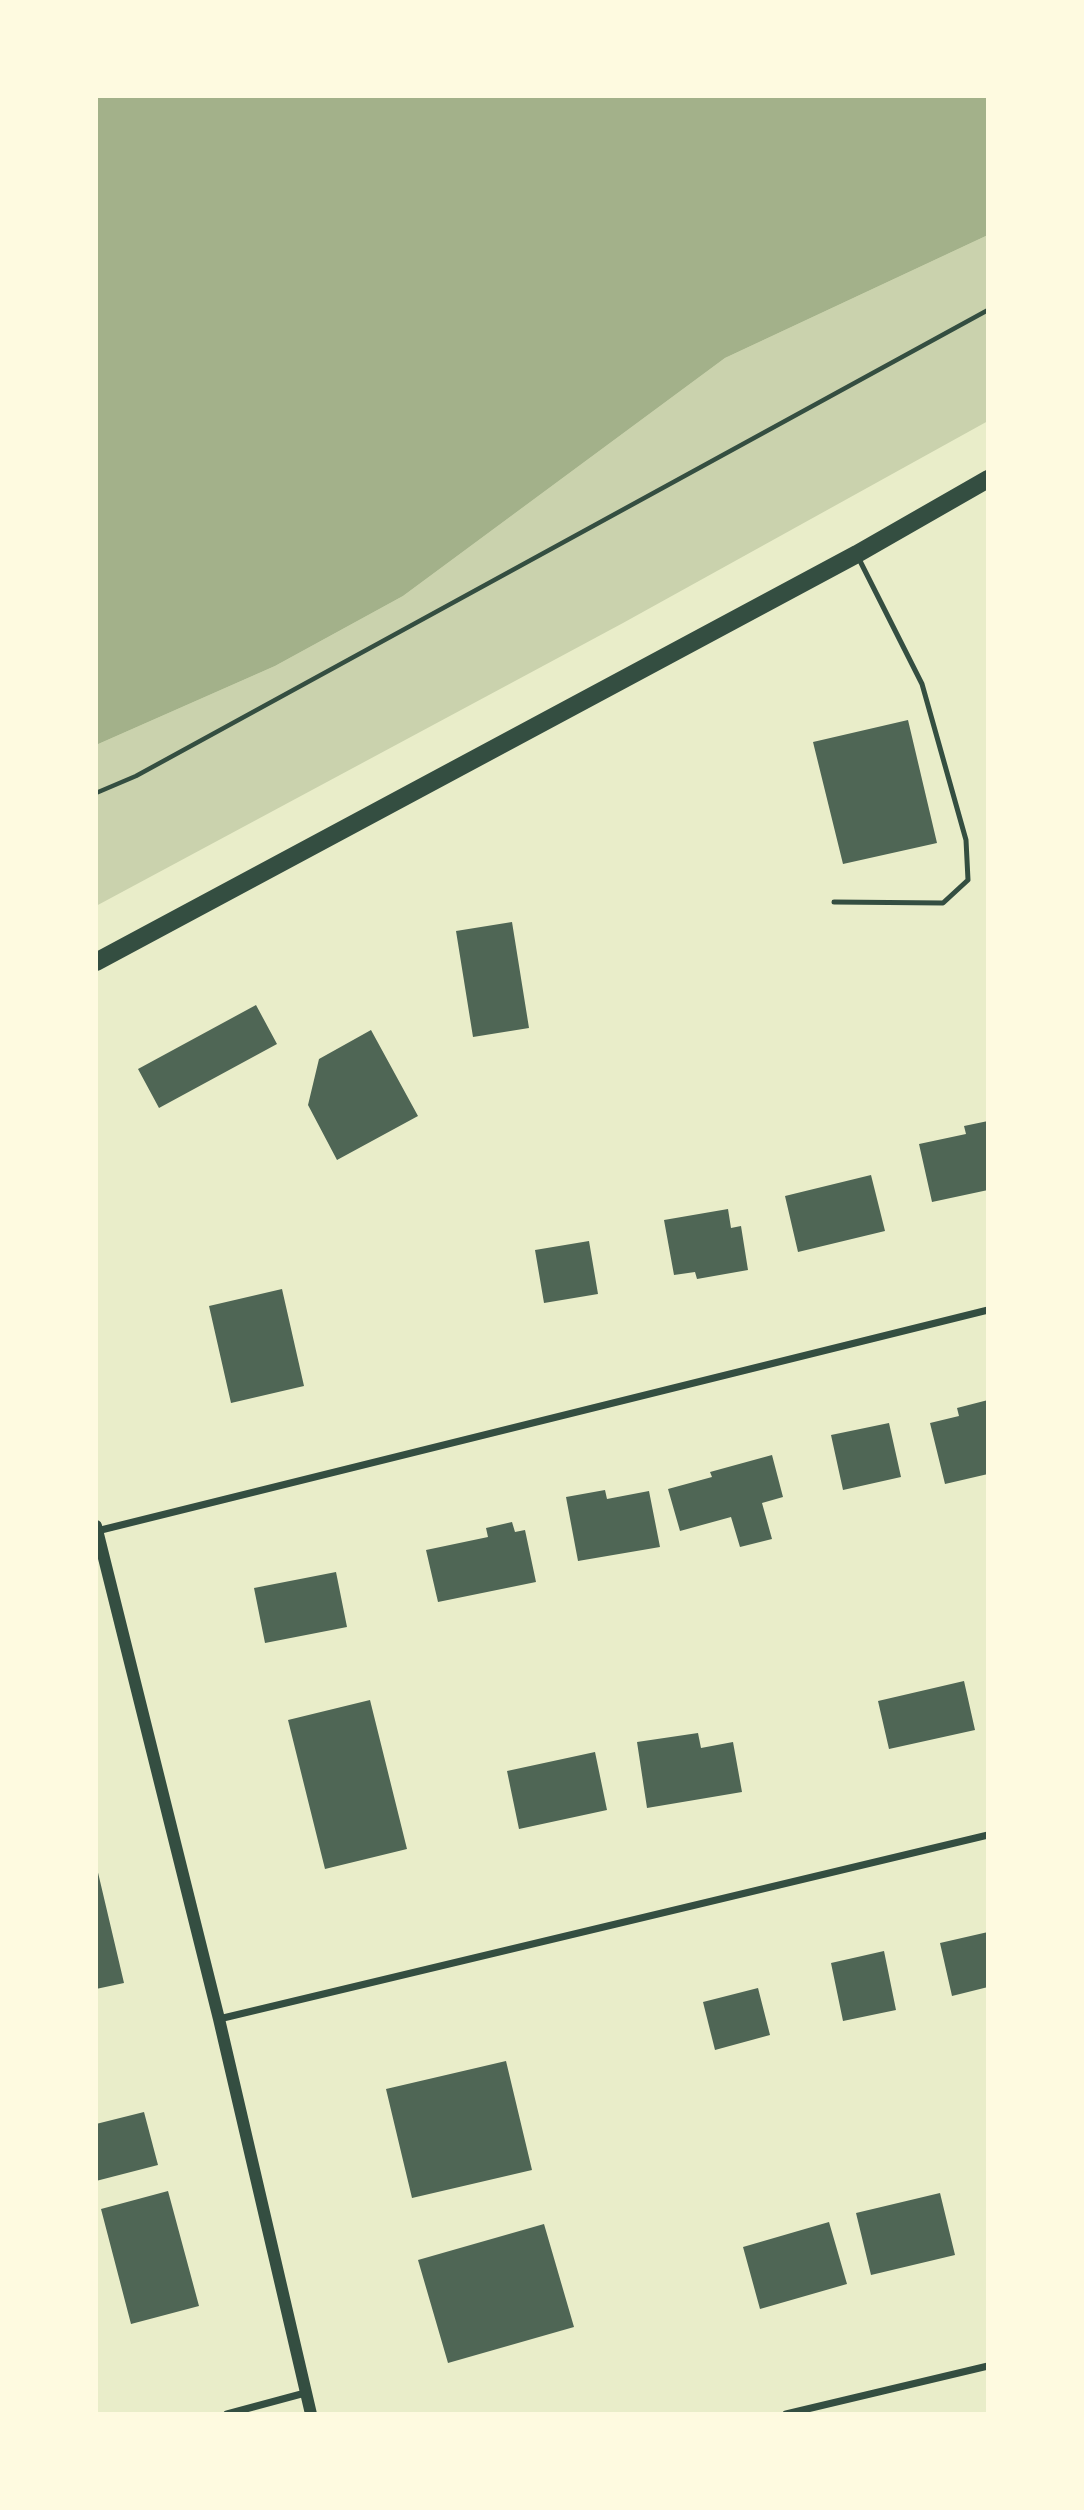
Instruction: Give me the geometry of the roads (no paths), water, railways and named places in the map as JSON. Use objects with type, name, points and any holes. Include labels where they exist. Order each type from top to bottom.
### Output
[{"type":"main road","points":[[96,962],[857,554],[988,479]]},
{"type":"street","points":[[311,2414],[219,2019],[97,1528],[988,1310]]},
{"type":"street","points":[[219,2019],[988,1835]]},
{"type":"street","points":[[786,2414],[988,2366]]},
{"type":"street","points":[[227,2414],[305,2393]]},
{"type":"lane","points":[[834,902],[943,903],[968,880],[966,840],[922,684],[857,554]]}]
